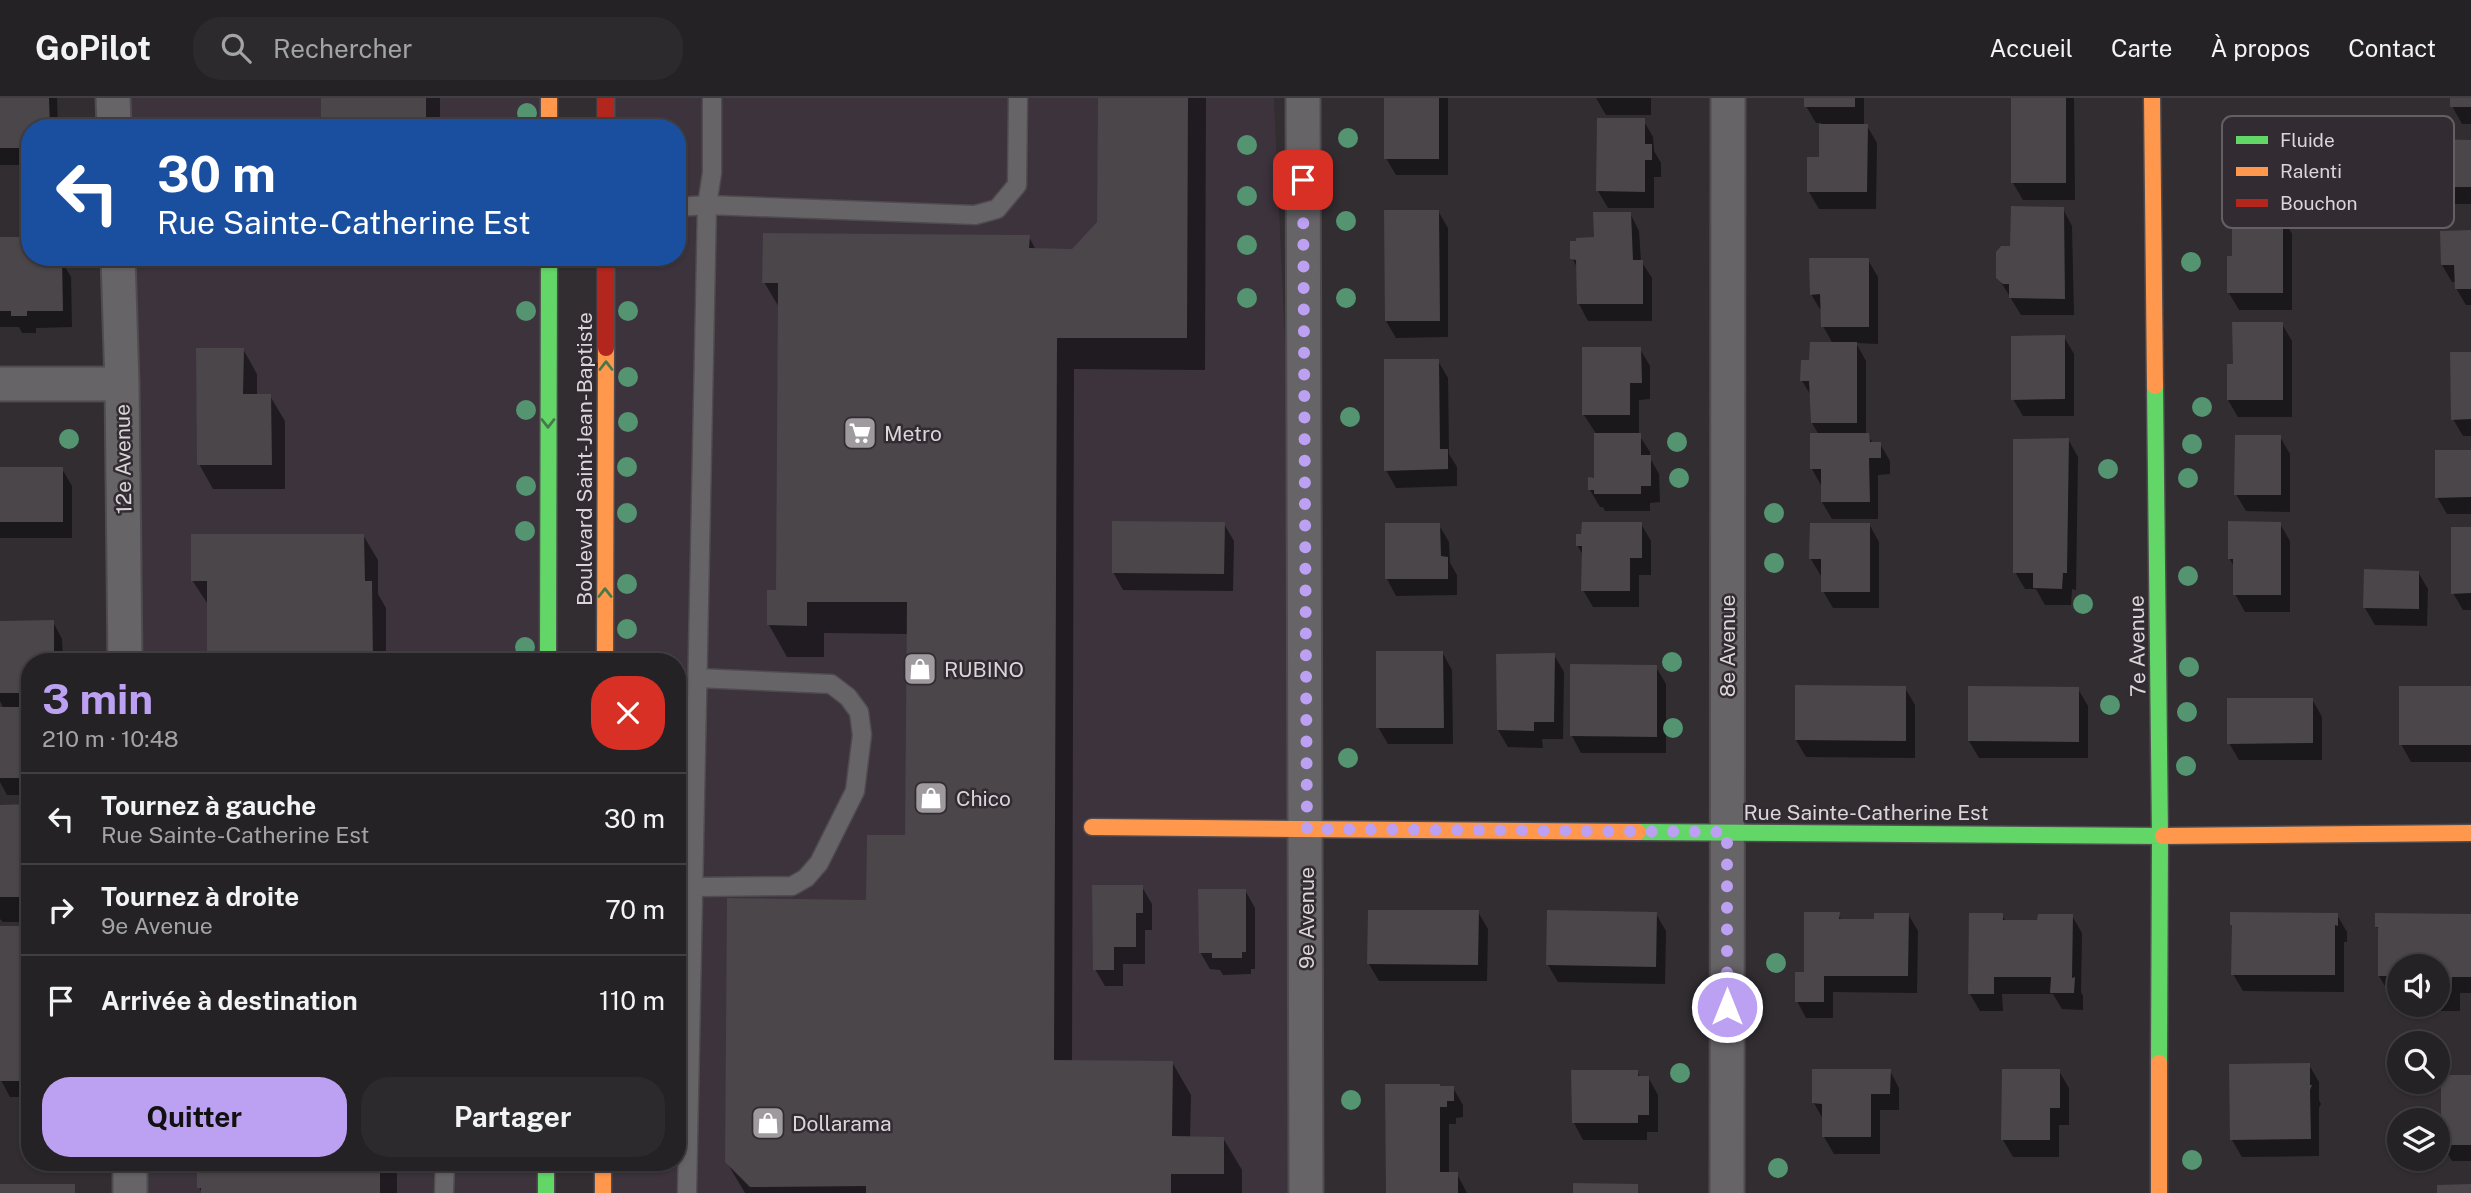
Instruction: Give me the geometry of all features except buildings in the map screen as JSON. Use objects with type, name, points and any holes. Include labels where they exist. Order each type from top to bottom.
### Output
[{"type":"street","points":[[113,98],[114,119]]},
{"type":"street","points":[[549,98],[549,119]]},
{"type":"street","points":[[606,98],[606,119]]},
{"type":"street","name":"9e Avenue","points":[[1303,98],[1306,1193]]},
{"type":"street","name":"8e Avenue","points":[[1727,1193],[1728,98]]},
{"type":"street","name":"7e Avenue","points":[[2152,98],[2160,836],[2159,1193]]},
{"type":"street","name":"12e Avenue","points":[[118,266],[125,653]]},
{"type":"street","name":"Boulevard Saint-Jean-Baptiste","points":[[548,653],[549,266]]},
{"type":"street","name":"Boulevard Saint-Jean-Baptiste","points":[[605,653],[606,266]]},
{"type":"street","points":[[0,384],[122,384]]},
{"type":"street","name":"Rue Sainte-Catherine Est","points":[[1092,827],[2160,836],[2471,833]]},
{"type":"street","points":[[130,1171],[130,1193]]},
{"type":"street","points":[[546,1193],[547,1171]]},
{"type":"street","points":[[603,1171],[603,1193]]},
{"type":"lane","points":[[687,1193],[707,205],[712,173],[712,98]]},
{"type":"lane","points":[[686,206],[975,215],[997,209],[1017,186],[1018,98]]},
{"type":"lane","points":[[694,887],[792,886],[806,878],[819,863],[855,791],[862,735],[859,712],[848,697],[831,684],[698,678]]},
{"type":"lane","points":[[444,1193],[445,1171]]},
{"type":"shaded area","points":[[104,98],[549,98],[549,119],[105,119]]},
{"type":"shaded area","points":[[613,98],[1274,98],[1307,829],[1306,1193],[603,1193],[603,1171],[686,1171],[686,653],[605,653],[606,266],[686,266],[686,119],[612,119]]},
{"type":"shaded area","points":[[107,266],[549,266],[548,653],[113,653]]},
{"type":"shaded area","points":[[121,1171],[546,1171],[546,1193],[121,1193]]},
{"type":"traffic: fast","points":[[548,653],[549,266]]},
{"type":"traffic: fast","points":[[2155,386],[2160,836],[2159,1063]]},
{"type":"traffic: fast","points":[[1638,832],[2163,836]]},
{"type":"traffic: fast","points":[[546,1171],[546,1193]]},
{"type":"traffic: slow","points":[[549,98],[549,119]]},
{"type":"traffic: slow","points":[[2152,98],[2155,386]]},
{"type":"traffic: slow","points":[[605,653],[606,348]]},
{"type":"traffic: slow","points":[[1092,827],[1638,832]]},
{"type":"traffic: slow","points":[[2163,836],[2471,833]]},
{"type":"traffic: slow","points":[[2159,1063],[2159,1193]]},
{"type":"traffic: slow","points":[[603,1171],[603,1193]]},
{"type":"traffic: jam","points":[[606,98],[606,119]]},
{"type":"traffic: jam","points":[[606,266],[606,348]]},
{"type":"place","name":"Metro","points":[[860,433]]},
{"type":"place","name":"RUBINO","points":[[920,669]]},
{"type":"place","name":"Chico","points":[[931,798]]},
{"type":"place","name":"Dollarama","points":[[768,1123]]},
{"type":"route","points":[[1303,180],[1307,829],[1727,832],[1727,1007]]}]
